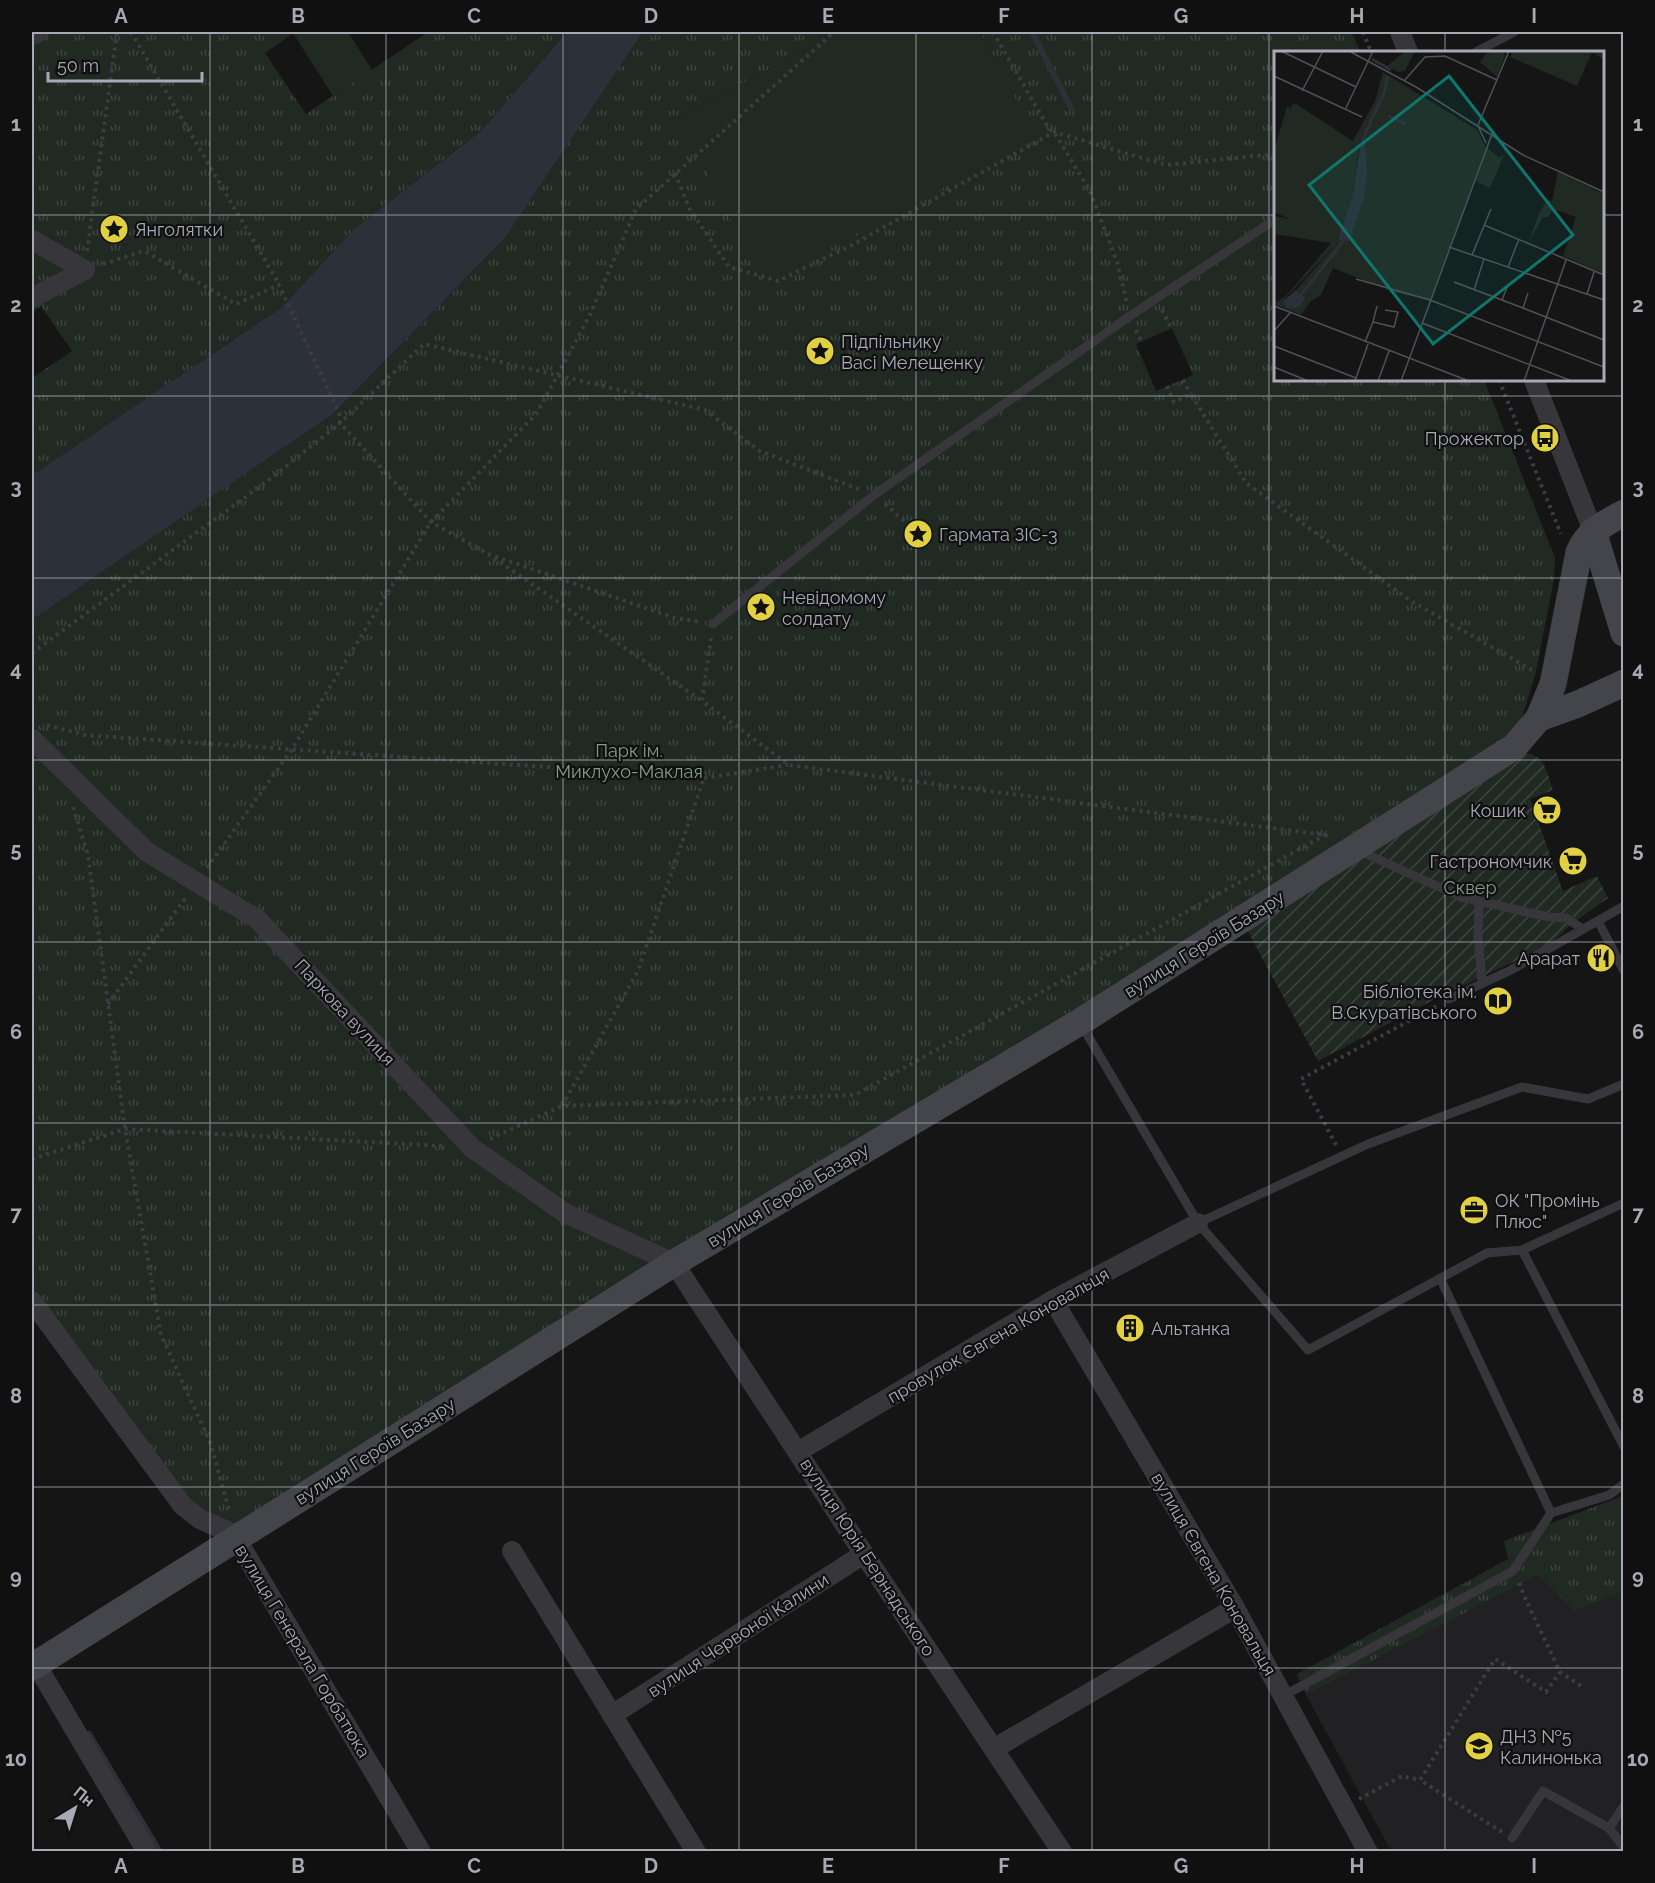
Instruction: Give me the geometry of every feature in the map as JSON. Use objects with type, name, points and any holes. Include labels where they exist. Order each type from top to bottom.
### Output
[{"type":"street","points":[[32,35],[39,32]]},
{"type":"street","points":[[1400,32],[1408,51]]},
{"type":"street","points":[[32,240],[85,270]]},
{"type":"street","points":[[32,298],[85,270]]},
{"type":"street","points":[[1534,381],[1593,531],[1623,633]]},
{"type":"street","points":[[1539,718],[1553,684],[1582,546],[1593,531],[1623,513]]},
{"type":"street","points":[[1539,718],[1578,704],[1623,682]]},
{"type":"street","name":"вулиця Героїв Базару","points":[[34,1665],[674,1263],[1080,1022],[1514,747],[1539,718]]},
{"type":"street","name":"Паркова вулиця","points":[[37,731],[147,852],[257,919],[472,1148],[565,1214],[674,1263]]},
{"type":"street","name":"провулок Євгена Коновальця","points":[[799,1451],[1053,1300],[1198,1223]]},
{"type":"street","name":"вулиця Юрія Бернадського","points":[[674,1263],[1062,1851]]},
{"type":"street","name":"вулиця Євгена Коновальця","points":[[1053,1300],[1235,1608],[1368,1851]]},
{"type":"street","name":"вулиця Генерала Горбатюка","points":[[32,1301],[178,1500],[200,1519],[227,1531],[236,1538],[421,1851]]},
{"type":"street","points":[[512,1551],[696,1851]]},
{"type":"street","name":"вулиця Червоної Калини","points":[[612,1715],[864,1554]]},
{"type":"street","points":[[995,1748],[1235,1608]]},
{"type":"street","points":[[34,1665],[147,1851]]},
{"type":"lane","points":[[1478,51],[1514,32]]},
{"type":"lane","points":[[713,624],[874,495],[1130,316],[1274,220]]},
{"type":"lane","points":[[1353,848],[1461,897],[1549,917],[1566,918],[1583,929]]},
{"type":"lane","points":[[1479,901],[1478,937],[1482,983]]},
{"type":"lane","points":[[1449,999],[1511,970],[1623,906]]},
{"type":"lane","points":[[1598,921],[1623,971]]},
{"type":"lane","points":[[1080,1022],[1198,1223],[1308,1350],[1487,1253],[1522,1251],[1623,1203]]},
{"type":"lane","points":[[1198,1223],[1368,1144],[1522,1087],[1588,1100],[1623,1084]]},
{"type":"lane","points":[[1522,1251],[1623,1447]]},
{"type":"lane","points":[[1440,1278],[1551,1513]]},
{"type":"lane","points":[[1283,1696],[1514,1571],[1551,1513],[1609,1495],[1623,1484]]},
{"type":"lane","points":[[1512,1838],[1543,1791],[1609,1828],[1623,1848]]},
{"type":"lane","points":[[1609,1828],[1623,1806]]},
{"type":"path","points":[[117,32],[85,270],[144,251],[236,304],[279,285]]},
{"type":"path","points":[[131,32],[279,285],[339,412],[340,423],[431,522],[488,554],[702,701],[789,765]]},
{"type":"path","points":[[108,1004],[292,749],[431,522],[537,413],[590,315],[636,209],[834,32]]},
{"type":"path","points":[[993,32],[1049,129],[1054,132],[1166,165],[1274,154]]},
{"type":"path","points":[[1363,32],[1371,51]]},
{"type":"path","points":[[675,173],[689,208],[729,267],[778,281],[852,245],[1054,132]]},
{"type":"path","points":[[1054,132],[1090,191],[1117,262],[1130,316]]},
{"type":"path","points":[[1163,311],[1171,328]]},
{"type":"path","points":[[1135,329],[1141,341]]},
{"type":"path","points":[[32,653],[274,476],[340,423],[424,344],[705,410],[760,451],[874,495],[918,534]]},
{"type":"path","points":[[1182,380],[1246,483],[1411,601],[1553,684]]},
{"type":"path","points":[[1499,381],[1576,571]]},
{"type":"path","points":[[1167,386],[1174,402],[1191,394]]},
{"type":"path","points":[[488,554],[675,618],[713,624],[702,701]]},
{"type":"path","points":[[37,731],[704,778],[789,765],[1325,835],[1353,848]]},
{"type":"path","points":[[562,1106],[638,971],[704,778]]},
{"type":"path","points":[[70,800],[88,855],[124,1129],[161,1335],[210,1442],[236,1538]]},
{"type":"path","points":[[32,1159],[124,1129],[472,1148],[562,1106],[855,1095],[1325,835]]},
{"type":"path","points":[[1342,1156],[1301,1078],[1449,999]]},
{"type":"path","points":[[1514,1571],[1560,1672],[1581,1686]]},
{"type":"path","points":[[1420,1780],[1495,1659],[1546,1692],[1560,1672]]},
{"type":"path","points":[[1344,1808],[1402,1776],[1420,1780],[1512,1838]]},
{"type":"shaded area","points":[[567,32],[643,32],[505,238],[333,414],[32,620],[32,475],[281,308],[354,229],[481,131]]},
{"type":"shaded area","name":"ДНЗ №5 Калинонька","points":[[1538,1575],[1574,1611],[1623,1592],[1623,1851],[1391,1851],[1306,1695]]},
{"type":"green space","points":[[32,32],[295,32],[265,53],[306,114],[428,32],[567,32],[481,131],[354,229],[281,308],[32,475],[32,378],[72,351],[41,306],[32,312]]},
{"type":"green space","points":[[348,32],[372,70],[333,96],[293,33]]},
{"type":"green space","name":"Парк ім. Миклухо-Маклая","points":[[643,32],[840,32],[678,117],[1036,139],[980,32],[1352,32],[1360,51],[1274,51],[1274,381],[1484,381],[1555,558],[1554,579],[1536,672],[1513,747],[236,1538],[209,1524],[32,1301],[32,620],[333,414],[505,238]],"holes":[[[1172,328],[1193,375],[1156,391],[1136,344]]]},
{"type":"green space","points":[[840,32],[980,32],[1037,139],[764,282],[678,117]]},
{"type":"green space","name":"Сквер","points":[[1522,753],[1530,754],[1541,760],[1553,790],[1530,799],[1563,891],[1597,876],[1608,898],[1573,923],[1549,945],[1435,999],[1318,1061],[1247,930]]},
{"type":"green space","points":[[1623,1496],[1623,1592],[1574,1611],[1538,1575],[1306,1695],[1297,1674],[1508,1559],[1504,1541]]},
{"type":"waterway","points":[[1032,32],[1071,108]]},
{"type":"waterway","points":[[89,1734],[160,1852]]},
{"type":"place","name":"Янголятки","points":[[114,229]]},
{"type":"place","name":"Підпільнику Васі Мелещенку","points":[[820,351]]},
{"type":"place","name":"Прожектор","points":[[1545,438]]},
{"type":"place","name":"Гармата ЗІС-3","points":[[918,534]]},
{"type":"place","name":"Невідомому солдату","points":[[761,607]]},
{"type":"place","name":"Кошик","points":[[1547,810]]},
{"type":"place","name":"Гастрономчик","points":[[1573,861]]},
{"type":"place","name":"Арарат","points":[[1601,958]]},
{"type":"place","name":"Бібліотека ім. В.Скуратівського","points":[[1498,1001]]},
{"type":"place","name":"ОК \"Промінь Плюс\"","points":[[1474,1210]]},
{"type":"place","name":"Альтанка","points":[[1130,1328]]},
{"type":"place","name":"ДНЗ №5 Калинонька","points":[[1479,1746]]}]
